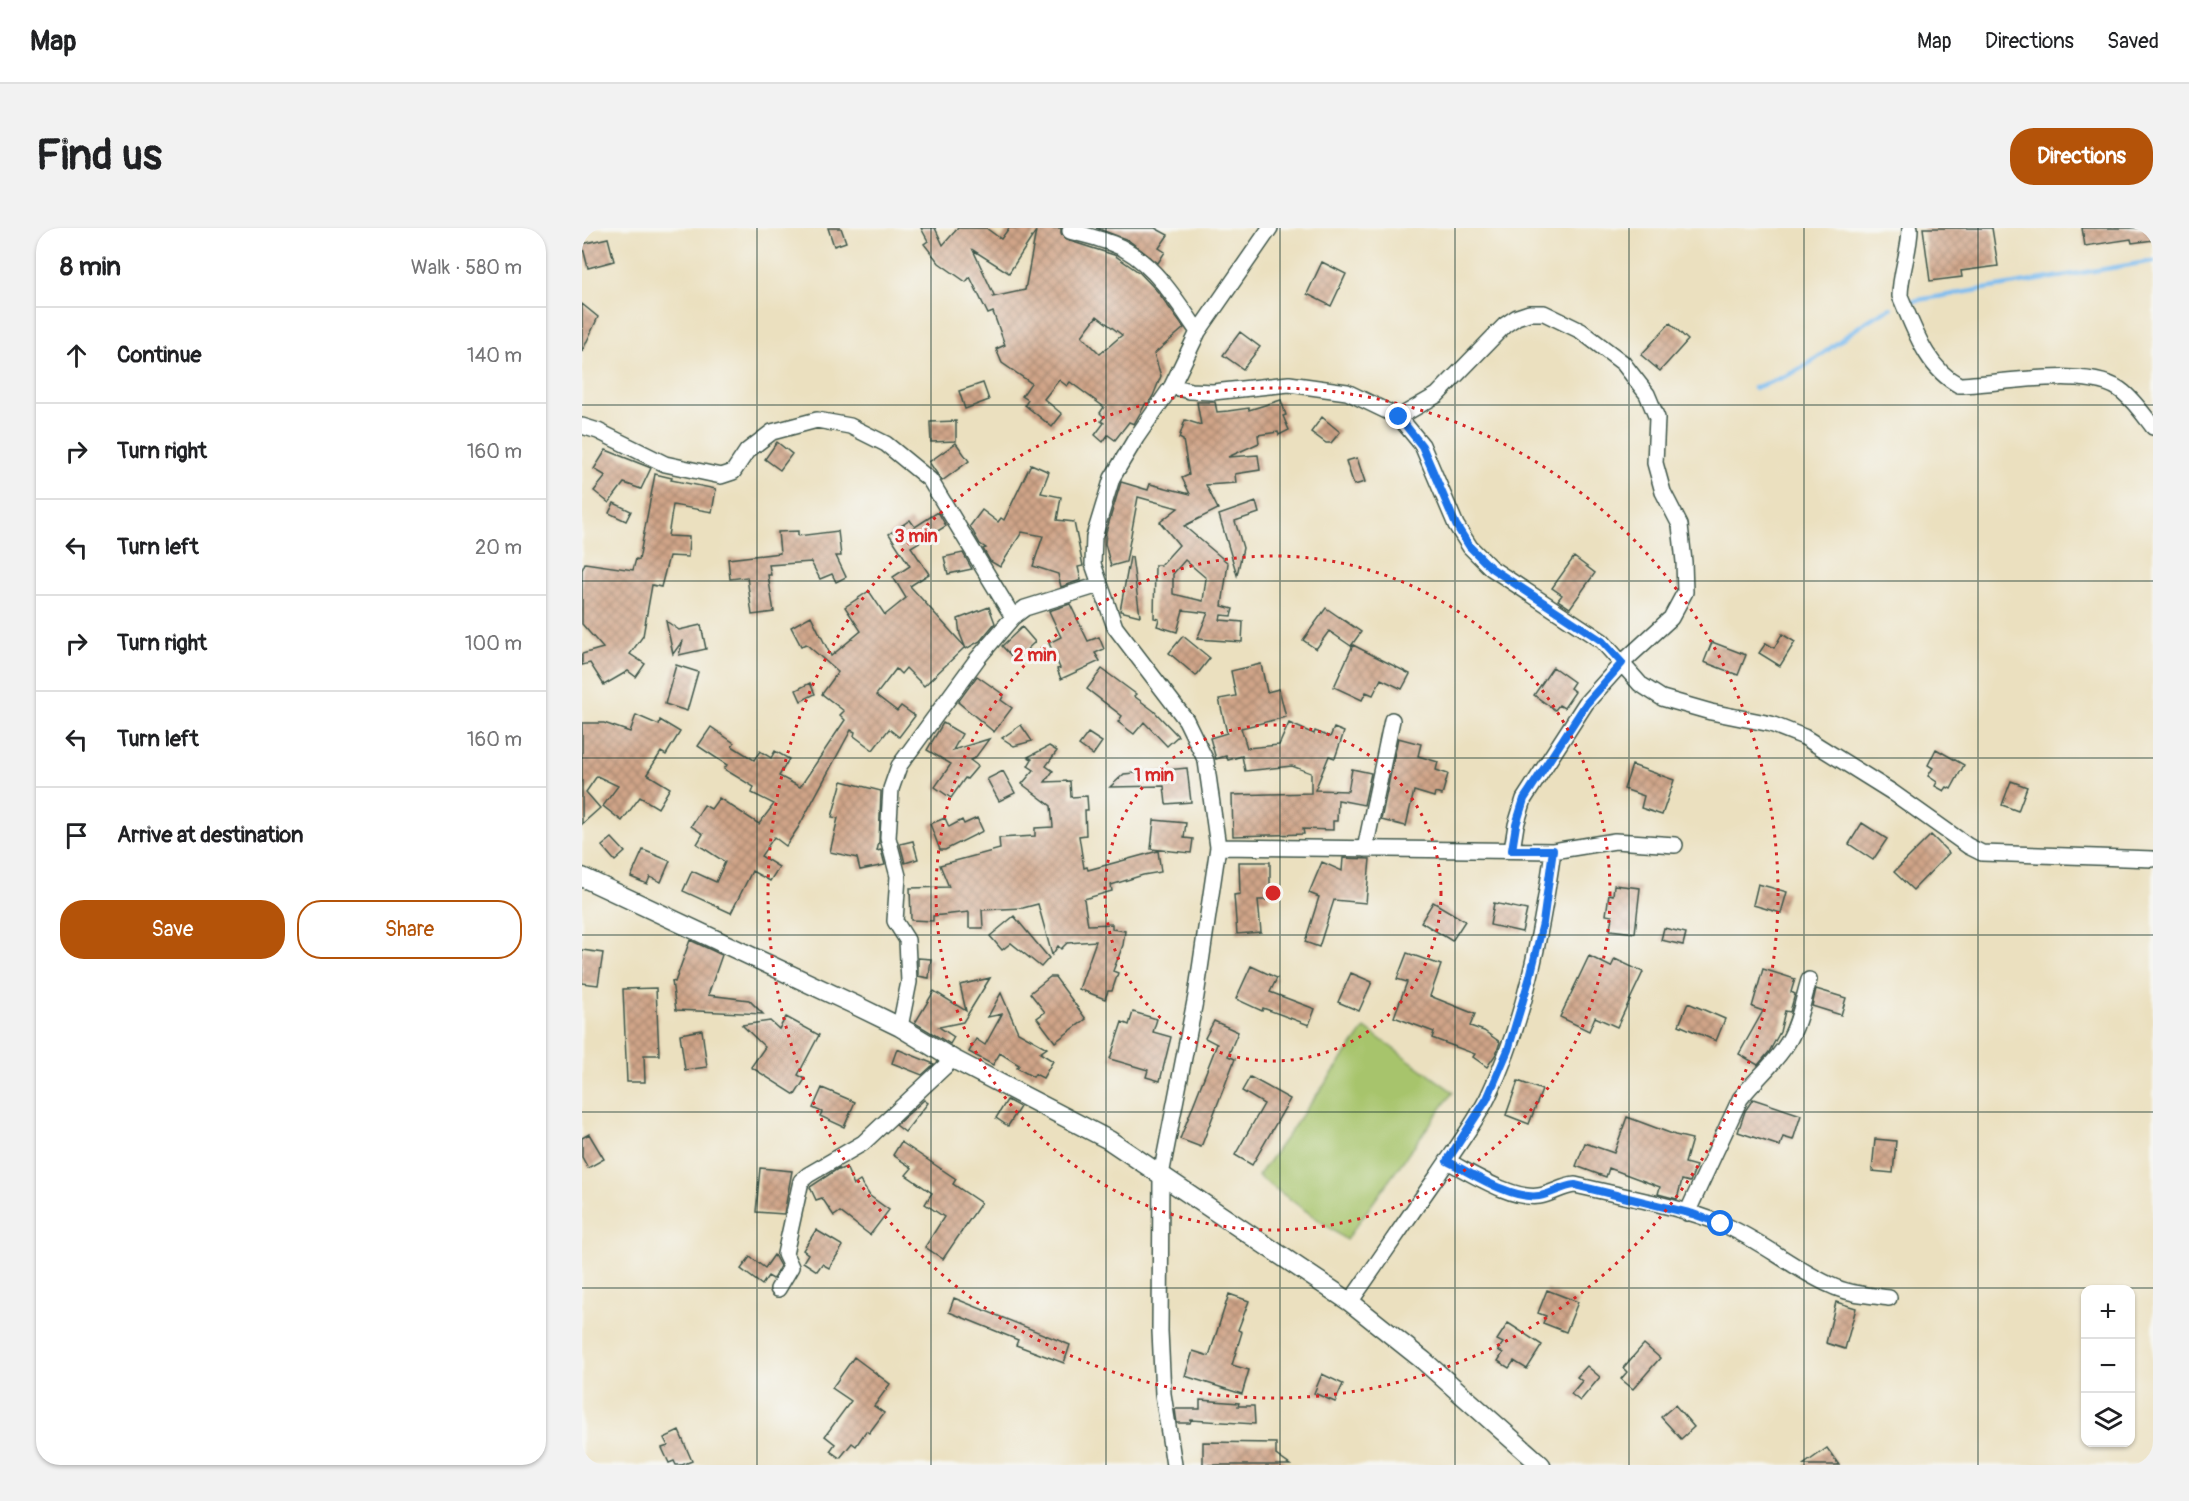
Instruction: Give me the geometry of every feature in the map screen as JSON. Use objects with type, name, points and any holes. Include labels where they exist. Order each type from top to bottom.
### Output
[{"type":"street","points":[[1174,1465],[1163,1394],[1160,1341],[1161,1175],[1196,996],[1218,847],[1206,761],[1186,720],[1115,627],[1093,564],[1094,537],[1112,478],[1172,386],[1198,332],[1270,228]]},
{"type":"street","points":[[1910,228],[1910,245],[1900,285],[1900,296],[1930,360],[1945,378],[1959,385],[2075,377],[2100,381],[2122,390],[2153,427]]},
{"type":"street","points":[[1070,231],[1122,248],[1145,263],[1162,282],[1198,332]]},
{"type":"street","points":[[1399,417],[1437,395],[1505,326],[1529,313],[1545,313],[1581,332],[1623,363],[1647,394],[1657,418],[1655,463],[1663,492],[1680,525],[1685,592],[1671,618],[1622,663],[1586,704],[1524,799],[1516,825],[1512,850]]},
{"type":"street","points":[[1172,386],[1190,391],[1213,392],[1289,384],[1335,390],[1347,392],[1399,417],[1422,446],[1456,525],[1470,547],[1491,568],[1602,641],[1640,684],[1662,698],[1711,712],[1771,724],[1804,736],[1892,792],[1968,846],[1982,853],[2153,859]]},
{"type":"street","points":[[582,426],[598,431],[665,464],[721,476],[733,472],[747,451],[772,432],[817,420],[850,426],[886,444],[930,480],[1013,617]]},
{"type":"street","points":[[900,1027],[909,982],[907,940],[895,921],[898,876],[888,838],[891,789],[899,766],[978,658],[1013,617],[1025,608],[1099,585]]},
{"type":"street","points":[[1365,849],[1392,720]]},
{"type":"street","points":[[1218,847],[1553,850],[1615,841],[1675,844]]},
{"type":"street","points":[[1350,1302],[1487,1099],[1508,1050],[1530,977],[1540,934],[1553,850]]},
{"type":"street","points":[[582,877],[900,1027],[953,1059],[1109,1140],[1350,1302],[1424,1361],[1541,1465]]},
{"type":"street","points":[[1687,1213],[1740,1099],[1768,1069],[1790,1040],[1809,980]]},
{"type":"street","points":[[778,1289],[791,1268],[785,1254],[801,1181],[863,1143],[953,1059]]},
{"type":"street","points":[[1447,1161],[1511,1192],[1527,1196],[1549,1194],[1564,1186],[1575,1185],[1687,1213],[1721,1224],[1754,1239],[1805,1272],[1832,1286],[1848,1292],[1889,1298]]},
{"type":"green space","points":[[1365,1028],[1453,1092],[1346,1240],[1258,1176]]},
{"type":"building","points":[[828,228],[841,228],[846,242],[834,246]]},
{"type":"building","points":[[921,228],[935,228],[943,245],[958,228],[986,228],[1001,239],[1009,228],[1061,228],[1061,234],[1067,240],[1114,255],[1140,273],[1158,292],[1184,328],[1154,354],[1161,376],[1153,396],[1148,404],[1146,403],[1134,424],[1129,422],[1115,440],[1108,435],[1103,442],[1095,435],[1104,423],[1101,421],[1104,417],[1100,413],[1104,407],[1070,382],[1067,386],[1059,380],[1044,399],[1062,414],[1052,427],[1025,405],[1028,400],[1022,396],[1031,383],[1002,363],[996,349],[1005,345],[993,312],[988,314],[970,277],[966,282],[939,263],[924,244],[928,241]],"holes":[[[1036,231],[1025,290],[993,297],[973,250],[1009,273]],[[1097,316],[1122,335],[1100,354],[1082,336]]]},
{"type":"building","points":[[1096,228],[1155,228],[1168,235],[1159,248],[1165,252],[1158,263],[1128,240]]},
{"type":"building","points":[[1923,228],[1992,228],[1998,266],[1961,271],[1962,277],[1930,281]]},
{"type":"building","points":[[2082,228],[2153,228],[2153,240],[2132,243],[2131,239],[2085,246]]},
{"type":"building","points":[[608,238],[614,261],[588,268],[582,244]]},
{"type":"building","points":[[1322,262],[1346,274],[1331,306],[1307,294]]},
{"type":"building","points":[[582,304],[598,317],[582,352]]},
{"type":"building","points":[[1670,323],[1688,340],[1660,371],[1641,355]]},
{"type":"building","points":[[1240,332],[1260,347],[1243,369],[1223,355]]},
{"type":"building","points":[[983,383],[989,400],[965,409],[959,391]]},
{"type":"building","points":[[1281,400],[1286,415],[1283,416],[1289,430],[1279,435],[1278,432],[1258,435],[1259,443],[1228,457],[1258,455],[1260,470],[1235,474],[1236,483],[1206,485],[1218,509],[1184,526],[1228,563],[1222,606],[1233,609],[1231,616],[1221,615],[1220,620],[1243,622],[1242,642],[1197,639],[1208,613],[1183,610],[1177,632],[1157,626],[1159,619],[1154,618],[1155,565],[1161,565],[1179,545],[1160,522],[1178,508],[1138,497],[1126,562],[1111,566],[1105,544],[1106,532],[1121,482],[1148,490],[1150,484],[1190,494],[1182,478],[1189,475],[1183,440],[1179,438],[1185,420],[1201,425],[1197,402],[1215,402],[1217,412],[1249,408],[1249,410]],"holes":[[[1185,560],[1206,578],[1203,601],[1173,594],[1173,574]]]},
{"type":"building","points":[[1322,417],[1340,432],[1331,443],[1326,443],[1311,432]]},
{"type":"building","points":[[956,421],[956,441],[931,442],[930,422]]},
{"type":"building","points":[[777,442],[792,454],[780,470],[765,459]]},
{"type":"building","points":[[956,443],[969,461],[942,481],[929,462]]},
{"type":"building","points":[[606,450],[651,468],[641,489],[624,483],[609,503],[594,491],[606,476],[594,469]]},
{"type":"building","points":[[1357,458],[1365,482],[1354,485],[1346,461]]},
{"type":"building","points":[[1031,464],[1049,472],[1041,493],[1061,497],[1057,520],[1074,522],[1083,566],[1078,567],[1081,580],[1061,587],[1058,574],[1033,566],[1043,536],[1022,532],[1000,567],[990,561],[983,549],[986,548],[980,544],[970,526],[982,510],[998,522],[1001,518],[1004,520]]},
{"type":"building","points":[[655,474],[672,478],[671,480],[716,489],[712,512],[673,505],[668,536],[689,537],[688,557],[669,556],[661,587],[652,585],[643,636],[630,654],[645,664],[636,677],[628,671],[604,685],[590,663],[582,665],[582,654],[603,648],[582,624],[582,570],[585,563],[633,570],[636,559],[639,560]]},
{"type":"building","points":[[1256,502],[1259,513],[1235,521],[1243,548],[1237,575],[1219,515]]},
{"type":"building","points":[[614,503],[631,511],[626,521],[609,513]]},
{"type":"building","points":[[938,512],[946,526],[911,547],[929,574],[910,586],[965,647],[924,686],[906,668],[901,674],[896,669],[876,695],[897,711],[901,706],[915,716],[899,737],[889,729],[873,750],[854,736],[855,732],[851,730],[786,846],[774,837],[761,856],[779,867],[770,881],[752,871],[731,913],[683,891],[692,871],[716,882],[725,862],[697,844],[703,834],[691,826],[704,805],[711,809],[719,798],[759,824],[774,804],[752,793],[754,787],[724,769],[727,765],[698,746],[711,727],[734,743],[732,746],[754,760],[760,751],[771,758],[775,751],[789,759],[779,776],[800,787],[845,720],[840,715],[844,711],[822,694],[838,672],[806,644],[801,646],[791,627],[811,616],[831,656],[861,631],[845,607],[869,591],[885,615],[906,598],[893,577],[910,566],[889,534],[910,520],[915,527]]},
{"type":"building","points":[[798,531],[798,536],[838,531],[841,556],[836,556],[846,577],[836,582],[832,574],[820,579],[811,562],[769,565],[771,575],[768,575],[774,612],[752,615],[747,577],[730,579],[728,559],[780,553],[778,532]]},
{"type":"building","points":[[963,553],[972,569],[948,574],[944,557]]},
{"type":"building","points":[[1130,557],[1132,557],[1140,616],[1120,611]]},
{"type":"building","points":[[1574,557],[1595,573],[1570,608],[1558,600],[1562,595],[1552,588]]},
{"type":"building","points":[[1070,604],[1088,641],[1099,637],[1104,649],[1095,653],[1100,661],[1061,679],[1057,669],[1060,668],[1049,643],[1061,637],[1049,611]]},
{"type":"building","points":[[989,607],[995,623],[980,641],[966,649],[960,634],[958,619]]},
{"type":"building","points":[[1326,608],[1361,632],[1351,646],[1329,631],[1316,649],[1303,640]]},
{"type":"building","points":[[666,621],[679,630],[701,625],[706,649],[679,655],[683,640],[673,654]]},
{"type":"building","points":[[1022,627],[1035,642],[1015,660],[1002,646]]},
{"type":"building","points":[[1782,634],[1795,642],[1780,666],[1759,653],[1766,643],[1774,648]]},
{"type":"building","points":[[1183,636],[1210,658],[1196,676],[1169,653]]},
{"type":"building","points":[[1712,642],[1746,655],[1738,675],[1704,662]]},
{"type":"building","points":[[1353,645],[1410,674],[1402,689],[1381,679],[1373,695],[1366,692],[1362,700],[1334,687]]},
{"type":"building","points":[[1261,664],[1267,692],[1279,689],[1286,717],[1241,728],[1247,748],[1279,745],[1289,723],[1314,734],[1315,731],[1330,737],[1334,728],[1344,732],[1335,758],[1329,756],[1315,790],[1348,791],[1352,769],[1371,773],[1364,805],[1338,800],[1337,821],[1333,821],[1333,830],[1303,829],[1304,834],[1233,836],[1232,795],[1311,793],[1311,773],[1292,766],[1245,771],[1242,756],[1228,760],[1226,756],[1216,759],[1210,738],[1227,733],[1219,699],[1236,696],[1231,671]]},
{"type":"building","points":[[676,665],[698,672],[687,711],[665,704]]},
{"type":"building","points":[[1553,667],[1574,682],[1570,688],[1575,692],[1564,708],[1559,705],[1555,710],[1534,695]]},
{"type":"building","points":[[1102,669],[1136,694],[1134,696],[1154,711],[1178,736],[1167,746],[1144,722],[1134,734],[1118,722],[1122,716],[1087,689]]},
{"type":"building","points":[[977,676],[1004,695],[1001,700],[1012,708],[994,732],[958,702]]},
{"type":"building","points":[[810,683],[815,694],[801,701],[796,690]]},
{"type":"building","points":[[636,715],[659,725],[660,720],[680,732],[666,755],[661,752],[647,774],[670,788],[658,808],[640,797],[622,821],[603,806],[618,786],[597,776],[586,792],[600,808],[582,824],[582,723],[604,723],[630,732]]},
{"type":"building","points":[[943,723],[962,734],[953,750],[989,739],[975,758],[970,760],[978,766],[967,779],[965,778],[951,798],[935,787],[951,764],[927,750]]},
{"type":"building","points":[[1021,725],[1032,741],[1014,746],[1002,738]]},
{"type":"building","points":[[1088,733],[1102,742],[1093,755],[1079,745]]},
{"type":"building","points":[[1398,738],[1421,744],[1418,756],[1438,762],[1436,770],[1448,774],[1442,795],[1435,793],[1434,797],[1414,791],[1406,826],[1381,820]]},
{"type":"building","points":[[1049,746],[1057,751],[1046,766],[1053,771],[1045,782],[1070,781],[1071,797],[1087,796],[1086,835],[1079,836],[1084,868],[1087,867],[1088,870],[1158,851],[1161,872],[1111,885],[1112,891],[1084,899],[1088,925],[1112,924],[1112,929],[1125,931],[1123,945],[1113,971],[1118,973],[1112,991],[1108,991],[1105,999],[1079,989],[1096,941],[1067,943],[1061,949],[1058,946],[1052,955],[1038,904],[1023,908],[982,910],[983,928],[969,928],[969,912],[933,916],[933,921],[911,920],[910,888],[949,887],[940,865],[1000,849],[999,838],[1035,836],[1035,828],[1053,827],[1051,806],[1022,784],[1034,770],[1028,766],[1032,759],[1028,757]]},
{"type":"building","points":[[1936,749],[1964,765],[1951,789],[1947,787],[1944,791],[1935,786],[1937,782],[1928,776],[1933,768],[1928,765]]},
{"type":"building","points":[[1632,765],[1674,780],[1662,815],[1641,808],[1644,796],[1624,789]]},
{"type":"building","points":[[1187,768],[1191,802],[1166,804],[1164,786],[1110,787],[1124,774]]},
{"type":"building","points":[[1003,771],[1015,793],[999,801],[987,779]]},
{"type":"building","points":[[842,781],[881,791],[877,851],[881,850],[885,865],[860,870],[857,858],[830,852],[838,818],[832,817]]},
{"type":"building","points":[[2011,781],[2027,787],[2018,811],[2002,805]]},
{"type":"building","points":[[945,818],[949,827],[962,820],[964,824],[977,818],[983,831],[945,850],[940,850],[930,824]]},
{"type":"building","points":[[1154,820],[1186,823],[1184,838],[1193,839],[1191,853],[1151,849]]},
{"type":"building","points":[[1862,823],[1887,839],[1873,860],[1849,844]]},
{"type":"building","points":[[1931,835],[1949,853],[1913,890],[1894,872]]},
{"type":"building","points":[[612,838],[625,852],[615,861],[602,846]]},
{"type":"building","points":[[913,841],[918,859],[905,863],[900,844]]},
{"type":"building","points":[[643,850],[670,861],[661,882],[650,877],[647,884],[631,877]]},
{"type":"building","points":[[1343,858],[1370,859],[1366,903],[1334,900],[1319,947],[1305,942],[1319,897],[1309,893],[1322,862],[1342,871]]},
{"type":"building","points":[[1239,862],[1270,862],[1270,900],[1258,900],[1261,932],[1237,934],[1234,895],[1240,894]]},
{"type":"building","points":[[1758,884],[1787,892],[1781,913],[1753,905]]},
{"type":"building","points":[[1614,885],[1640,888],[1635,933],[1610,930],[1612,916],[1606,915],[1609,894],[1613,895]]},
{"type":"building","points":[[1433,902],[1465,921],[1452,941],[1421,922]]},
{"type":"building","points":[[1494,903],[1527,910],[1522,932],[1490,925]]},
{"type":"building","points":[[1014,916],[1049,958],[1041,967],[1011,943],[1002,950],[990,936]]},
{"type":"building","points":[[1664,928],[1686,933],[1683,945],[1661,940]]},
{"type":"building","points":[[690,940],[722,955],[708,995],[749,1000],[763,1014],[676,1010],[672,981],[675,982]]},
{"type":"building","points":[[582,950],[603,953],[598,985],[582,983]]},
{"type":"building","points":[[1407,953],[1441,965],[1430,996],[1475,1014],[1470,1026],[1484,1031],[1500,1042],[1496,1054],[1487,1067],[1473,1057],[1475,1054],[1432,1038],[1434,1032],[1394,1017],[1407,982],[1397,979]]},
{"type":"building","points":[[1589,956],[1611,967],[1615,959],[1643,972],[1617,1027],[1595,1017],[1589,1031],[1560,1017]]},
{"type":"building","points":[[918,958],[931,959],[929,978],[918,976]]},
{"type":"building","points":[[1251,966],[1277,978],[1270,992],[1315,1009],[1309,1025],[1263,1008],[1262,1011],[1236,999]]},
{"type":"building","points":[[1763,969],[1795,979],[1791,992],[1795,994],[1790,1012],[1785,1011],[1780,1032],[1769,1052],[1758,1065],[1739,1054],[1763,1011],[1752,1007]]},
{"type":"building","points":[[1351,973],[1372,982],[1359,1011],[1338,1002]]},
{"type":"building","points":[[1050,977],[1055,977],[1086,1019],[1055,1042],[1037,1018],[1045,1012],[1030,993]]},
{"type":"building","points":[[990,978],[963,1022],[939,1027],[954,1037],[950,1044],[915,1023],[934,991],[966,1011],[960,985]]},
{"type":"building","points":[[656,988],[659,1055],[644,1055],[645,1082],[627,1082],[623,989]]},
{"type":"building","points":[[1816,989],[1846,998],[1841,1015],[1812,1006]]},
{"type":"building","points":[[1001,993],[1018,1032],[1047,1048],[1040,1053],[1053,1061],[1043,1078],[1035,1074],[1033,1077],[1017,1068],[1019,1065],[1000,1053],[993,1065],[969,1052],[976,1039],[985,1045],[1002,1014],[988,1017]]},
{"type":"building","points":[[1688,1003],[1725,1019],[1716,1041],[1679,1025]]},
{"type":"building","points":[[1133,1012],[1157,1019],[1153,1032],[1171,1037],[1160,1081],[1146,1077],[1148,1070],[1110,1059],[1122,1022],[1129,1025]]},
{"type":"building","points":[[786,1017],[819,1035],[798,1075],[805,1079],[795,1095],[751,1067],[765,1047],[742,1025],[770,1021],[779,1029]]},
{"type":"building","points":[[1214,1021],[1238,1032],[1228,1056],[1235,1059],[1201,1147],[1180,1139],[1217,1044],[1205,1038]]},
{"type":"building","points":[[702,1030],[707,1067],[685,1070],[680,1034]]},
{"type":"building","points":[[897,1049],[934,1064],[922,1075],[892,1063]]},
{"type":"building","points":[[1250,1077],[1290,1099],[1252,1165],[1235,1155],[1264,1104],[1242,1091]]},
{"type":"building","points":[[1518,1081],[1542,1090],[1529,1124],[1506,1115]]},
{"type":"building","points":[[822,1088],[855,1102],[844,1127],[820,1116],[822,1112],[813,1108]]},
{"type":"building","points":[[1753,1099],[1801,1115],[1793,1140],[1783,1137],[1780,1146],[1738,1132],[1745,1111]]},
{"type":"building","points":[[924,1100],[928,1103],[905,1132],[896,1125]]},
{"type":"building","points":[[1007,1100],[1020,1107],[1008,1126],[996,1118]]},
{"type":"building","points":[[1627,1117],[1692,1139],[1685,1163],[1696,1166],[1690,1182],[1682,1180],[1677,1199],[1658,1194],[1660,1187],[1609,1168],[1606,1177],[1576,1166],[1585,1143],[1614,1153]]},
{"type":"building","points":[[589,1134],[604,1159],[588,1168],[582,1157],[582,1138]]},
{"type":"building","points":[[1875,1139],[1896,1141],[1893,1173],[1872,1171]]},
{"type":"building","points":[[901,1142],[956,1179],[953,1184],[981,1203],[943,1259],[925,1247],[944,1217],[925,1204],[932,1193],[906,1175],[912,1168],[893,1155]]},
{"type":"building","points":[[846,1167],[854,1185],[860,1181],[870,1196],[889,1210],[870,1235],[840,1212],[834,1216],[822,1198],[816,1200],[810,1187],[839,1168],[839,1170]]},
{"type":"building","points":[[760,1168],[792,1171],[784,1214],[756,1212]]},
{"type":"building","points":[[816,1230],[843,1246],[829,1268],[822,1264],[817,1271],[803,1262],[808,1254],[803,1250]]},
{"type":"building","points":[[774,1255],[780,1266],[773,1279],[768,1276],[762,1285],[741,1269],[750,1257],[765,1268]]},
{"type":"building","points":[[1547,1290],[1578,1302],[1566,1332],[1543,1323],[1546,1316],[1538,1313]]},
{"type":"building","points":[[1229,1294],[1249,1301],[1238,1330],[1242,1332],[1232,1365],[1249,1370],[1242,1394],[1185,1376],[1193,1351],[1209,1356]]},
{"type":"building","points":[[954,1298],[1070,1345],[1064,1363],[1016,1345],[1018,1340],[949,1312]]},
{"type":"building","points":[[1836,1302],[1856,1308],[1845,1349],[1826,1343]]},
{"type":"building","points":[[1508,1323],[1542,1345],[1527,1369],[1514,1361],[1509,1368],[1498,1361],[1503,1353],[1498,1350],[1503,1343],[1497,1340]]},
{"type":"building","points":[[1644,1344],[1660,1358],[1633,1389],[1621,1379],[1627,1372],[1623,1368]]},
{"type":"building","points":[[854,1357],[890,1384],[874,1406],[884,1413],[869,1433],[866,1431],[856,1446],[852,1443],[840,1458],[830,1451],[835,1444],[825,1436],[851,1401],[832,1388]]},
{"type":"building","points":[[1587,1366],[1600,1377],[1580,1401],[1571,1394],[1582,1381],[1577,1377]]},
{"type":"building","points":[[1322,1374],[1343,1384],[1335,1402],[1314,1393]]},
{"type":"building","points":[[1200,1400],[1254,1406],[1255,1424],[1191,1420],[1190,1423],[1177,1423],[1175,1409],[1200,1409]]},
{"type":"building","points":[[1675,1405],[1694,1427],[1681,1439],[1661,1417]]},
{"type":"building","points":[[679,1431],[692,1461],[676,1465],[674,1461],[669,1463],[662,1448],[668,1446],[664,1438]]},
{"type":"building","points":[[1203,1442],[1276,1443],[1276,1455],[1290,1465],[1203,1465]]},
{"type":"building","points":[[1827,1448],[1839,1465],[1803,1465]]},
{"type":"waterway","points":[[1912,301],[2153,261]]},
{"type":"waterway","points":[[1754,388],[1799,370],[1868,320],[1891,308]]},
{"type":"route","points":[[1399,417],[1422,446],[1456,525],[1470,547],[1491,568],[1602,641],[1622,663],[1586,704],[1524,799],[1516,825],[1512,850],[1553,850],[1543,923],[1530,977],[1508,1050],[1487,1099],[1447,1161],[1511,1192],[1527,1196],[1549,1194],[1564,1186],[1575,1185],[1693,1214],[1721,1224]]}]
